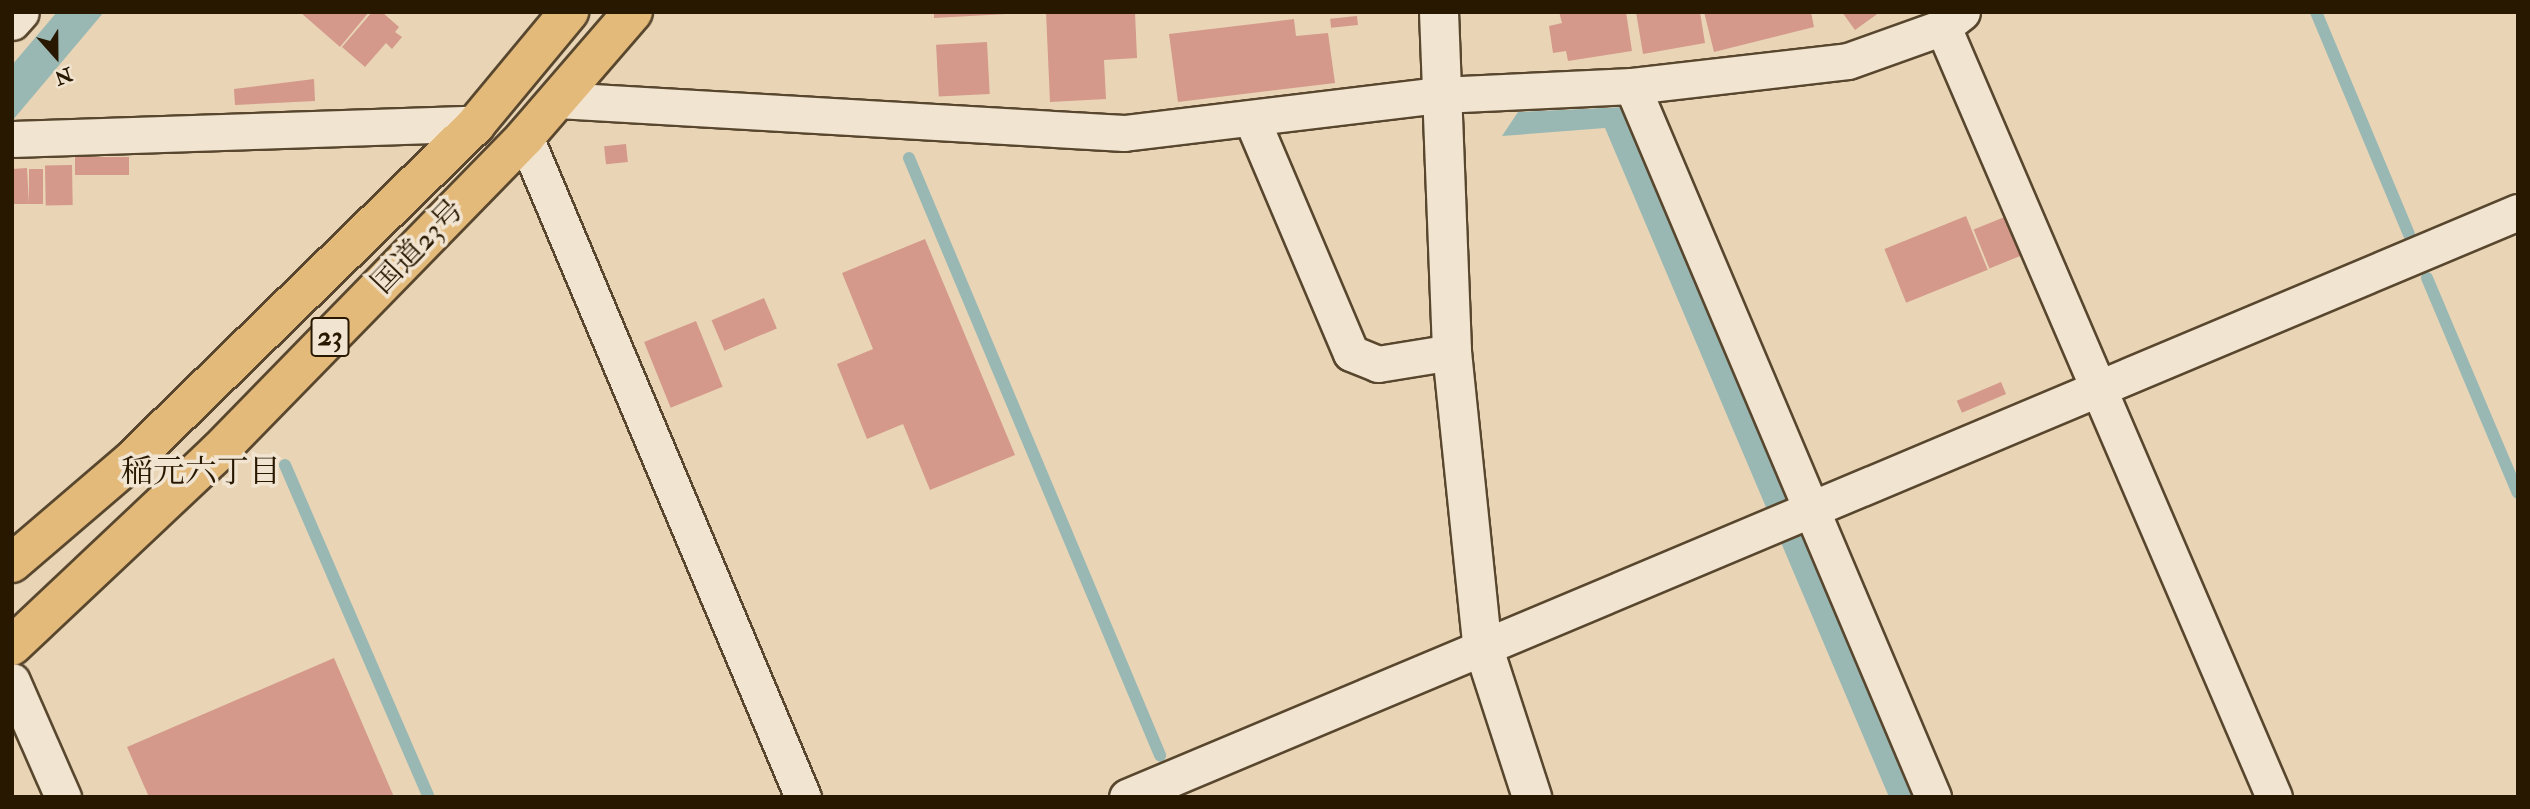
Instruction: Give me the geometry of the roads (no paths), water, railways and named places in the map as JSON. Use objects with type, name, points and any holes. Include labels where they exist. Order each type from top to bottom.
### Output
[{"type":"highway","name":"国道23号","points":[[15,552],[132,460],[476,124],[569,12]]},
{"type":"highway","name":"国道23号","points":[[12,646],[218,452],[525,137],[633,12]]},
{"type":"street","points":[[12,22],[21,12]]},
{"type":"street","points":[[1439,12],[1440,95],[1452,352],[1482,643],[1532,797]]},
{"type":"street","points":[[558,100],[1124,133],[1252,120],[1440,95],[1632,86],[1848,61],[1952,20],[2100,386],[2274,797]]},
{"type":"street","points":[[1632,86],[1805,509],[1933,797]]},
{"type":"street","points":[[1252,120],[1351,353],[1378,364],[1452,352]]},
{"type":"street","points":[[12,139],[476,124]]},
{"type":"street","points":[[525,137],[803,797]]},
{"type":"street","points":[[1126,797],[1482,643],[2518,212]]},
{"type":"street","points":[[12,681],[63,797]]},
{"type":"water","points":[[57,12],[104,12],[12,121],[12,65]]},
{"type":"water","points":[[1623,107],[1916,797],[1889,797],[1605,128],[1502,136],[1518,112]]},
{"type":"waterway","points":[[2316,12],[2409,234]]},
{"type":"waterway","points":[[909,158],[1160,755]]},
{"type":"waterway","points":[[2427,278],[2518,493]]},
{"type":"waterway","points":[[285,465],[429,797]]},
{"type":"district","name":"稲元六丁目","points":[[201,472]]}]
